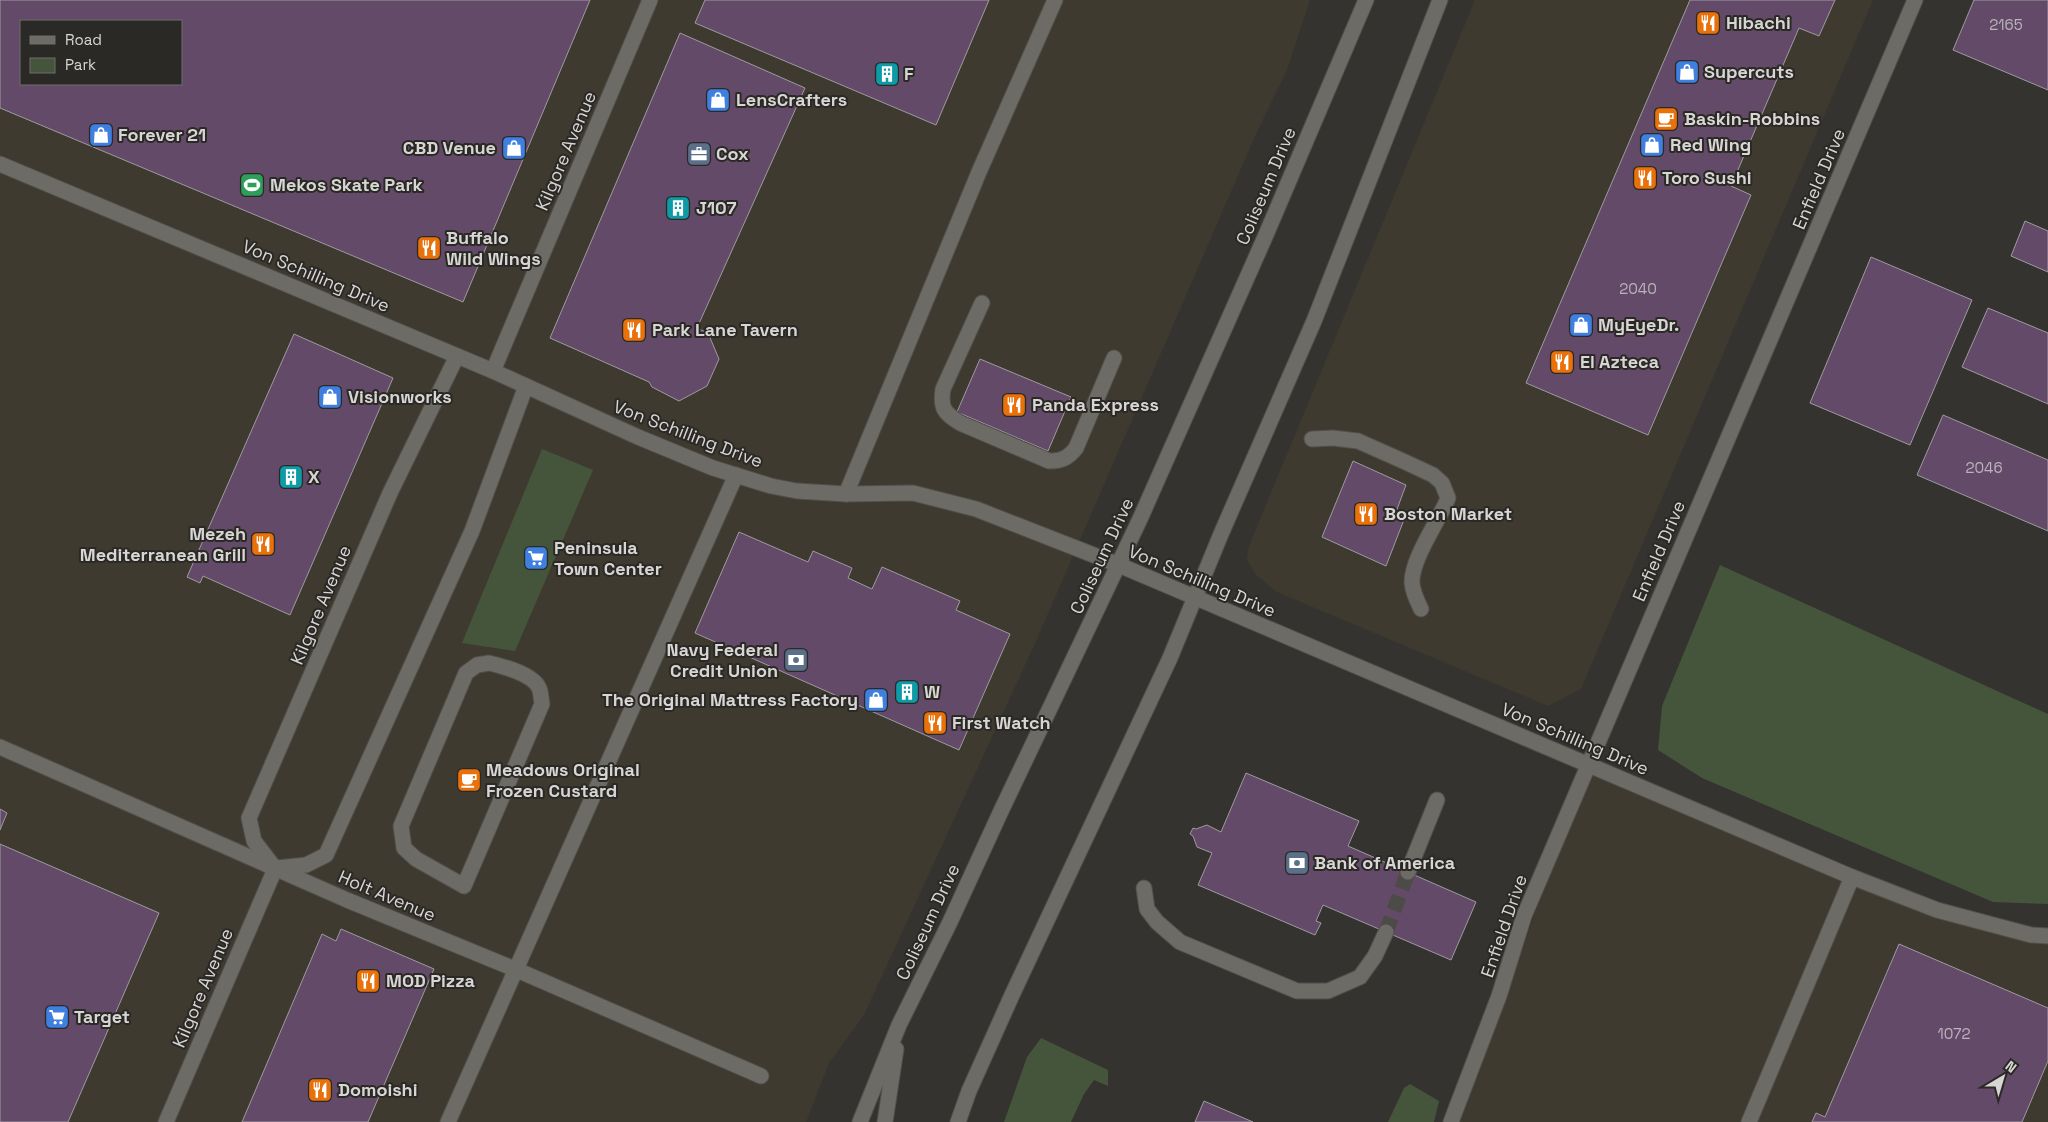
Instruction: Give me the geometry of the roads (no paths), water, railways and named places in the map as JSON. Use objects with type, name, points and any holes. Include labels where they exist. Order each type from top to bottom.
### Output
[{"type":"street","name":"Kilgore Avenue","points":[[493,371],[650,0]]},
{"type":"street","points":[[846,494],[979,172],[1056,0]]},
{"type":"street","name":"Coliseum Drive","points":[[860,1122],[899,1025],[1119,565],[1265,237],[1366,0]]},
{"type":"street","points":[[958,1122],[969,1091],[1170,658],[1194,598],[1314,321],[1440,0]]},
{"type":"street","name":"Enfield Drive","points":[[1451,1122],[1500,996],[1524,916],[1915,0]]},
{"type":"street","name":"Von Schilling Drive","points":[[0,164],[493,371],[638,437],[713,468],[797,491],[846,494],[893,492],[913,494],[976,509],[1119,565],[1852,877],[1937,910],[2031,935],[2048,936]]},
{"type":"street","points":[[982,303],[943,389],[941,402],[947,414],[960,423],[1031,453],[1049,460],[1060,461],[1069,457],[1076,448],[1114,358]]},
{"type":"street","name":"Kilgore Avenue","points":[[166,1122],[275,869],[254,841],[249,818],[390,493],[457,356]]},
{"type":"street","points":[[275,869],[306,865],[326,855],[472,531],[526,386]]},
{"type":"street","points":[[1312,438],[1358,441],[1421,469],[1442,483],[1448,498],[1420,557],[1412,582],[1414,593],[1421,609]]},
{"type":"street","points":[[448,1122],[736,475]]},
{"type":"street","points":[[489,663],[506,667],[530,678],[539,687],[542,704],[464,886],[416,859],[404,848],[401,826],[466,673],[477,665],[489,663]]},
{"type":"street","name":"Holt Avenue","points":[[0,747],[275,869],[517,970],[761,1076]]},
{"type":"street","points":[[1408,872],[1437,800]]},
{"type":"street","points":[[1749,1122],[1852,877]]},
{"type":"street","points":[[1144,888],[1147,909],[1157,922],[1180,942],[1297,991],[1328,991],[1360,978],[1375,956],[1386,932]]},
{"type":"street","points":[[885,1122],[899,1025]]},
{"type":"tunnel","points":[[1386,932],[1408,872]]},
{"type":"place","name":"Hibachi","points":[[1708,23]]},
{"type":"place","name":"Supercuts","points":[[1687,72]]},
{"type":"place","name":"F","points":[[887,74]]},
{"type":"place","name":"LensCrafters","points":[[718,100]]},
{"type":"place","name":"Baskin-Robbins","points":[[1666,119]]},
{"type":"place","name":"Forever 21","points":[[101,135]]},
{"type":"place","name":"Red Wing","points":[[1652,145]]},
{"type":"place","name":"CBD Venue","points":[[514,148]]},
{"type":"place","name":"Cox","points":[[699,154]]},
{"type":"place","name":"Toro Sushi","points":[[1645,178]]},
{"type":"place","name":"Mekos Skate Park","points":[[252,185]]},
{"type":"place","name":"J107","points":[[678,208]]},
{"type":"place","name":"Buffalo Wild Wings","points":[[429,248]]},
{"type":"place","name":"MyEyeDr.","points":[[1581,325]]},
{"type":"place","name":"Park Lane Tavern","points":[[634,330]]},
{"type":"place","name":"El Azteca","points":[[1562,362]]},
{"type":"place","name":"Visionworks","points":[[330,397]]},
{"type":"place","name":"Panda Express","points":[[1014,405]]},
{"type":"place","name":"X","points":[[291,477]]},
{"type":"place","name":"Boston Market","points":[[1366,514]]},
{"type":"place","name":"Mezeh Mediterranean Grill","points":[[263,544]]},
{"type":"place","name":"Peninsula Town Center","points":[[536,558]]},
{"type":"place","name":"Navy Federal Credit Union","points":[[796,660]]},
{"type":"place","name":"W","points":[[907,692]]},
{"type":"place","name":"The Original Mattress Factory","points":[[876,700]]},
{"type":"place","name":"First Watch","points":[[935,723]]},
{"type":"place","name":"Meadows Original Frozen Custard","points":[[469,780]]},
{"type":"place","name":"Bank of America","points":[[1297,863]]},
{"type":"place","name":"MOD Pizza","points":[[368,981]]},
{"type":"place","name":"Target","points":[[57,1017]]},
{"type":"place","name":"Domoishi","points":[[320,1090]]}]
